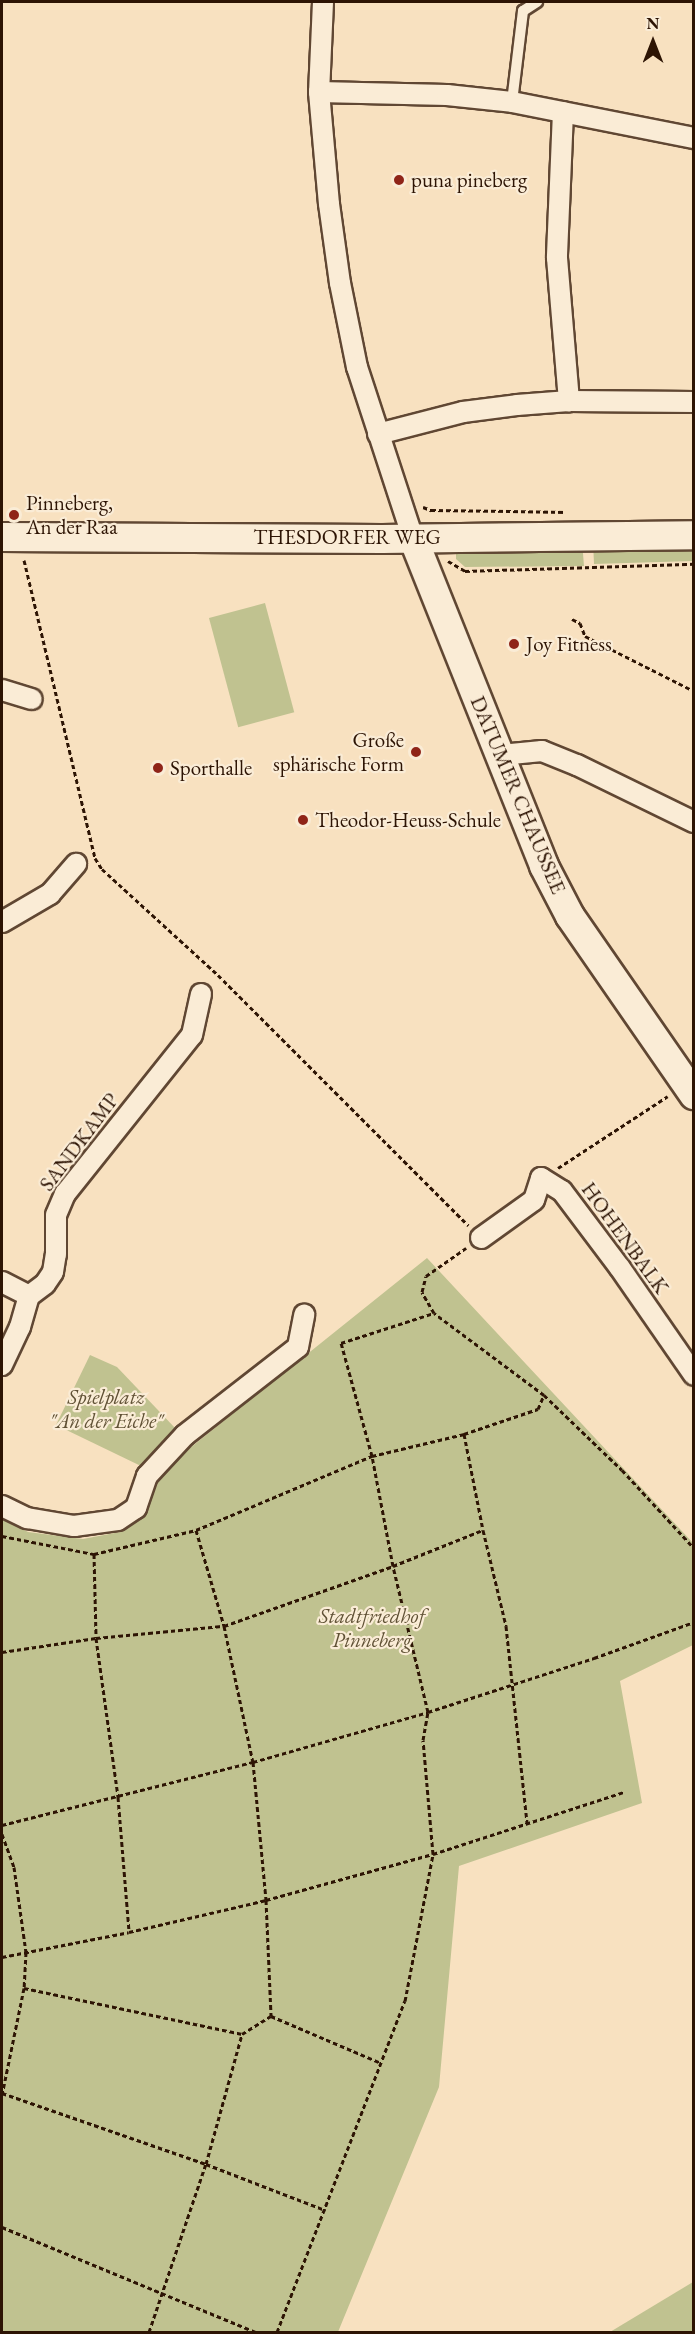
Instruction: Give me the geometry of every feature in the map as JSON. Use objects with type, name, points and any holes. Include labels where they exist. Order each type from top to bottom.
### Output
[{"type":"street","points":[[323,2],[319,92],[340,283],[357,367],[413,538]]},
{"type":"street","points":[[319,92],[447,95],[512,102],[693,138]]},
{"type":"street","points":[[563,112],[557,258],[568,401]]},
{"type":"street","points":[[378,434],[463,412],[568,401],[693,402]]},
{"type":"street","name":"THESDORFER WEG","points":[[2,537],[413,538],[693,535]]},
{"type":"street","name":"DATUMER CHAUSSEE","points":[[413,538],[544,866],[570,916],[690,1090]]},
{"type":"street","points":[[2,690],[32,699]]},
{"type":"street","points":[[501,755],[542,751],[577,765],[693,822]]},
{"type":"street","points":[[2,922],[50,894],[76,864]]},
{"type":"street","name":"SANDKAMP","points":[[29,1296],[45,1284],[53,1272],[56,1254],[54,1238],[56,1215],[65,1194],[192,1035],[201,994]]},
{"type":"street","points":[[481,1238],[534,1200],[541,1178]]},
{"type":"street","name":"HOHENBALK","points":[[541,1178],[562,1191],[620,1268],[693,1375]]},
{"type":"street","points":[[2,1282],[29,1296],[20,1327],[2,1365]]},
{"type":"street","points":[[2,1506],[27,1518],[74,1526],[118,1520],[136,1508],[147,1476],[185,1435],[298,1347],[304,1315]]},
{"type":"lane","points":[[512,102],[523,11],[537,2]]},
{"type":"path","points":[[423,507],[431,510],[574,512]]},
{"type":"path","points":[[23,558],[95,858],[102,869],[218,975],[481,1238],[426,1276],[422,1292],[434,1313],[544,1395],[622,1470],[693,1548]]},
{"type":"path","points":[[447,560],[465,571],[693,564]]},
{"type":"path","points":[[572,619],[580,623],[585,636],[693,691]]},
{"type":"path","points":[[541,1178],[690,1090]]},
{"type":"path","points":[[277,2332],[405,2001],[433,1854],[423,1740],[428,1712],[393,1566],[372,1456],[341,1343],[434,1313]]},
{"type":"path","points":[[2,1536],[94,1554],[196,1530],[372,1456],[464,1434],[538,1409],[544,1395]]},
{"type":"path","points":[[464,1434],[483,1530],[506,1626],[527,1824]]},
{"type":"path","points":[[196,1530],[224,1626],[253,1762],[266,1900],[271,2016]]},
{"type":"path","points":[[2,1652],[96,1638],[224,1626],[393,1566],[483,1530]]},
{"type":"path","points":[[94,1554],[96,1638],[118,1797],[129,1932]]},
{"type":"path","points":[[2,1825],[253,1762],[428,1712],[594,1658],[693,1622]]},
{"type":"path","points":[[2,1957],[129,1932],[266,1900],[433,1854],[624,1791]]},
{"type":"path","points":[[2,1834],[14,1867],[26,1952],[24,1988],[2,2094],[206,2164],[324,2210]]},
{"type":"path","points":[[24,1988],[242,2034]]},
{"type":"path","points":[[271,2016],[381,2063]]},
{"type":"path","points":[[149,2332],[164,2294],[206,2164],[242,2034],[271,2016]]},
{"type":"path","points":[[2,2227],[256,2332]]},
{"type":"green space","points":[[582,541],[584,566],[465,567],[456,559],[456,547]]},
{"type":"green space","points":[[593,541],[693,542],[693,561],[594,564]]},
{"type":"green space","points":[[265,603],[294,712],[238,727],[209,618]]},
{"type":"green space","name":"Stadtfriedhof Pinneberg","points":[[427,1258],[693,1543],[693,1645],[620,1681],[642,1803],[459,1866],[439,2087],[338,2332],[2,2332],[2,1518],[28,1532],[83,1539],[120,1532],[146,1515],[157,1480],[175,1460]]},
{"type":"green space","name":"Spielplatz \"An der Eiche\"","points":[[90,1355],[117,1367],[176,1429],[143,1467],[56,1425]]},
{"type":"green space","points":[[693,2282],[693,2332],[610,2332]]},
{"type":"place","name":"puna pineberg","points":[[399,180]]},
{"type":"place","name":"Pinneberg, An der Raa","points":[[14,515]]},
{"type":"place","name":"Joy Fitness","points":[[514,644]]},
{"type":"place","name":"Große sphärische Form","points":[[416,752]]},
{"type":"place","name":"Sporthalle","points":[[158,768]]},
{"type":"place","name":"Theodor-Heuss-Schule","points":[[303,820]]}]
